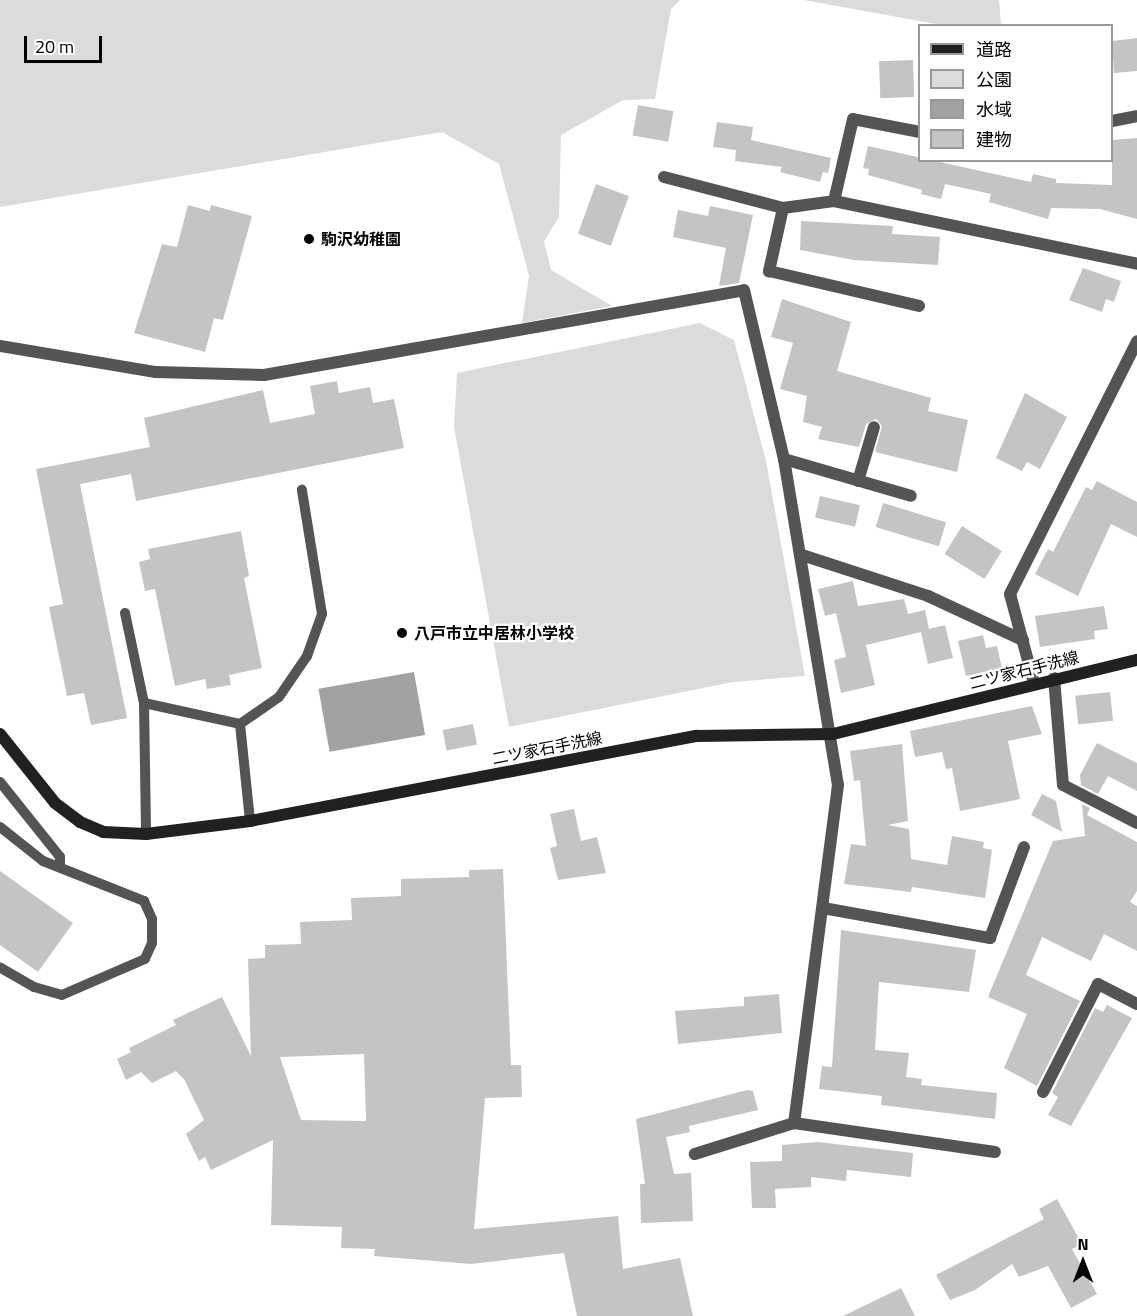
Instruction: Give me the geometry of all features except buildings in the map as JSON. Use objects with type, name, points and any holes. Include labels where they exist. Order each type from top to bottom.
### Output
[{"type":"street","points":[[1113,121],[1137,116]]},
{"type":"street","points":[[834,201],[853,119],[918,132]]},
{"type":"street","points":[[664,177],[783,208],[834,201],[1137,264]]},
{"type":"street","points":[[783,208],[769,271],[919,306]]},
{"type":"street","points":[[0,346],[156,372],[264,375],[744,290],[784,459],[833,734],[838,785],[794,1123]]},
{"type":"street","points":[[1034,683],[1010,594],[1137,341]]},
{"type":"street","points":[[858,481],[874,427]]},
{"type":"street","points":[[784,459],[911,496]]},
{"type":"street","points":[[802,555],[928,596],[1023,640]]},
{"type":"street","name":"二ツ家石手洗線","points":[[0,734],[55,803],[80,822],[103,832],[146,834],[250,821],[697,736],[833,734],[1054,678],[1137,660]]},
{"type":"street","points":[[1054,678],[1063,785],[1137,823]]},
{"type":"street","points":[[823,908],[990,938],[1024,847]]},
{"type":"street","points":[[1043,1092],[1098,984],[1137,1004]]},
{"type":"street","points":[[695,1154],[794,1123],[995,1152]]},
{"type":"lane","points":[[144,703],[240,724],[279,697],[307,656],[322,614],[302,490]]},
{"type":"lane","points":[[125,613],[144,703],[146,834]]},
{"type":"lane","points":[[240,724],[250,821]]},
{"type":"lane","points":[[0,782],[60,857],[60,866]]},
{"type":"lane","points":[[0,827],[43,861],[144,901],[152,919],[152,943],[145,959],[62,995],[34,987],[0,967]]},
{"type":"green space","points":[[0,0],[680,0],[671,9],[655,99],[623,100],[561,135],[559,217],[544,241],[551,270],[612,306],[522,323],[529,276],[499,164],[442,132],[0,207]]},
{"type":"green space","points":[[804,0],[999,0],[1001,24],[936,24]]},
{"type":"green space","points":[[700,323],[734,340],[766,461],[805,676],[733,682],[509,727],[454,427],[457,373]]},
{"type":"water","points":[[414,672],[425,735],[330,752],[318,689]]},
{"type":"place","name":"駒沢幼稚園","points":[[309,239]]},
{"type":"place","name":"八戸市立中居林小学校","points":[[402,633]]}]
